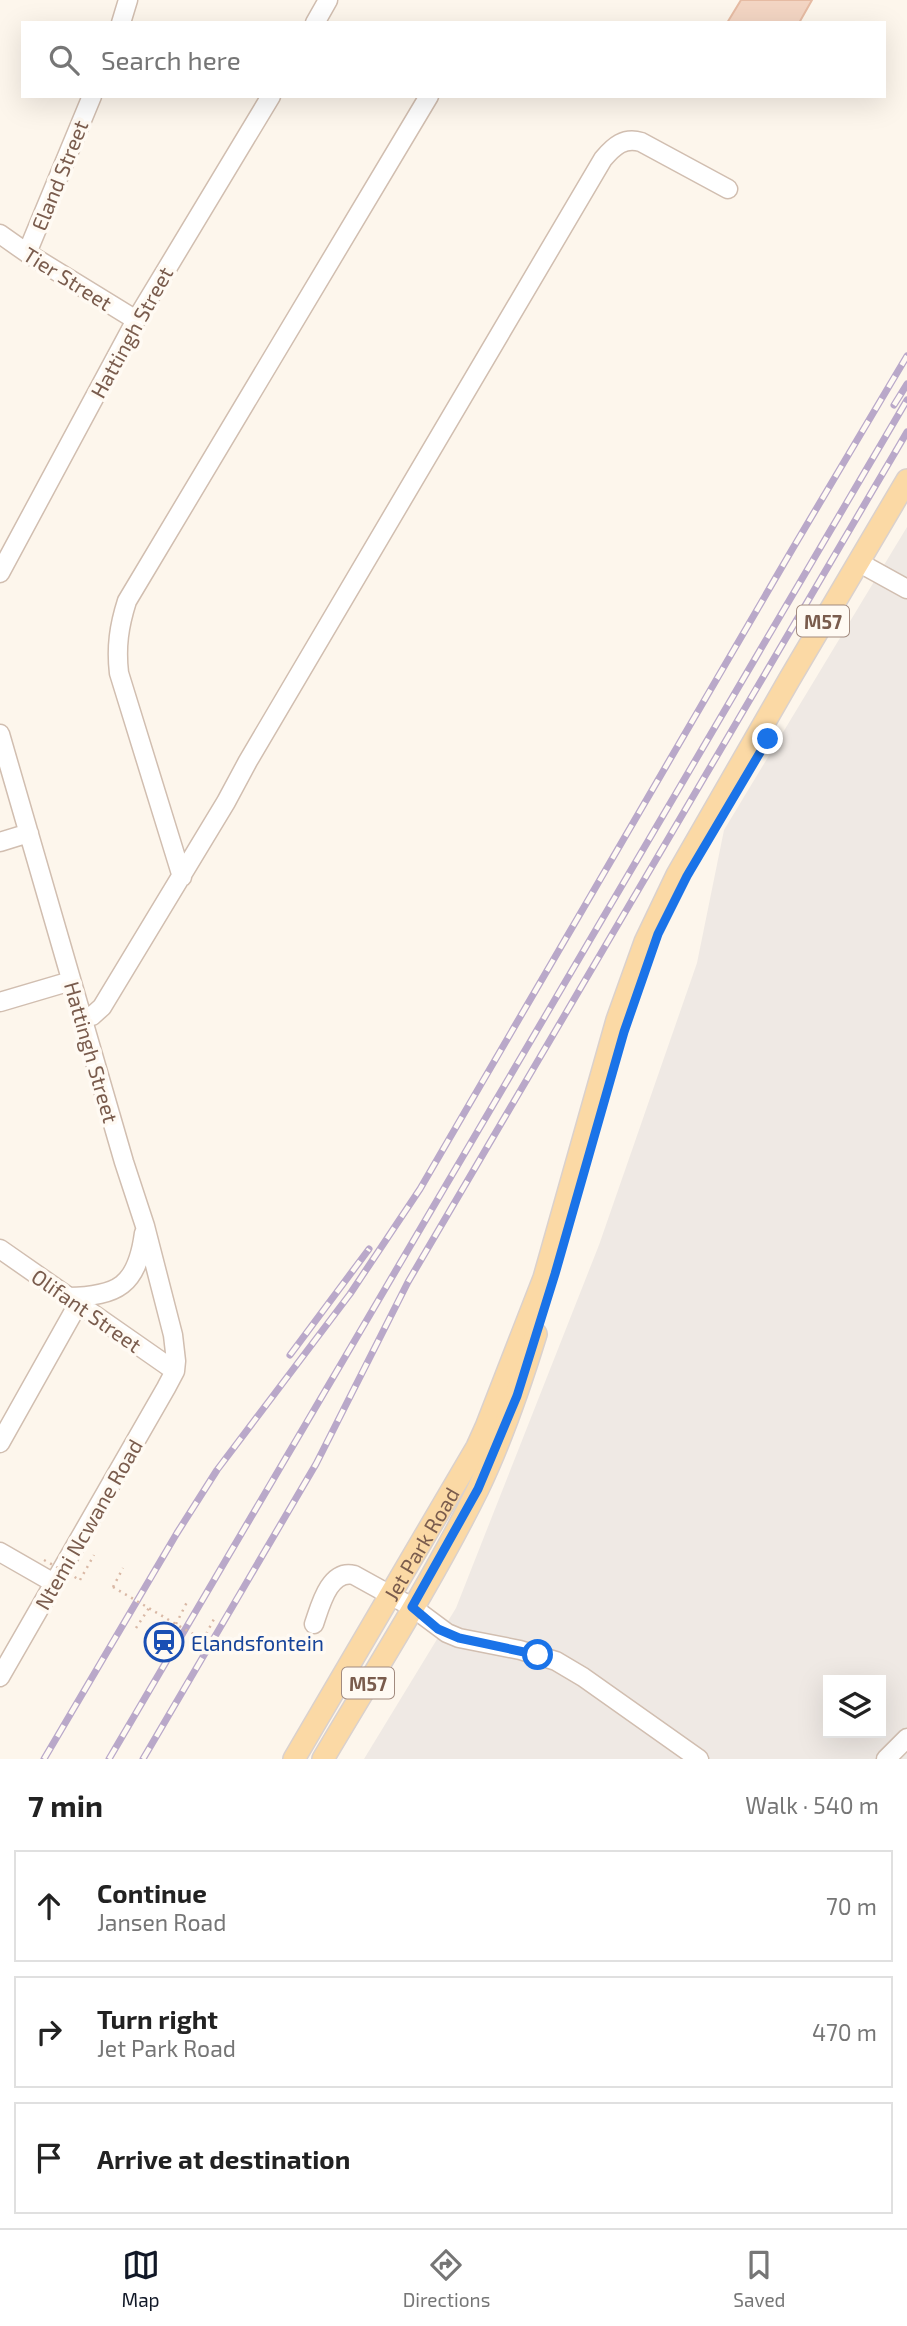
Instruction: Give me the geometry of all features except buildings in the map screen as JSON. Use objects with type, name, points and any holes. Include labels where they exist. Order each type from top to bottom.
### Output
[{"type":"main road","name":"Jet Park Road","points":[[323,1759],[478,1489],[517,1396],[624,1032],[664,921],[864,565],[907,480]]},
{"type":"main road","name":"Jet Park Road","points":[[294,1759],[477,1447],[544,1278],[617,1020],[651,928],[677,875],[864,565],[907,506]]},
{"type":"street","points":[[122,21],[128,0]]},
{"type":"street","points":[[316,21],[328,0]]},
{"type":"street","name":"Eland Street","points":[[27,253],[91,98]]},
{"type":"street","name":"Hattingh Street","points":[[0,573],[136,320],[270,98]]},
{"type":"street","points":[[182,877],[119,673],[116,649],[119,624],[128,601],[428,98]]},
{"type":"street","points":[[82,1019],[92,1016],[102,1007],[182,877],[603,159],[619,144],[633,140],[728,189]]},
{"type":"street","name":"Tier Street","points":[[0,234],[136,320]]},
{"type":"street","points":[[864,565],[907,589]]},
{"type":"street","name":"Hattingh Street","points":[[0,734],[145,1226],[173,1335],[175,1371]]},
{"type":"street","points":[[0,842],[29,833]]},
{"type":"street","points":[[0,1002],[71,981]]},
{"type":"street","points":[[0,1443],[73,1301],[99,1296],[120,1285],[131,1275],[138,1262],[145,1226]]},
{"type":"street","name":"Olifant Street","points":[[0,1249],[175,1371]]},
{"type":"street","name":"Ntemi Ncwane Road","points":[[0,1677],[175,1371]]},
{"type":"street","points":[[0,1552],[54,1583]]},
{"type":"street","points":[[314,1624],[333,1582],[344,1574],[354,1575],[412,1607],[438,1629],[459,1638],[520,1650],[556,1661],[583,1677],[695,1757]]},
{"type":"street","points":[[886,1759],[907,1738]]},
{"type":"street","points":[[898,1759],[907,1751]]},
{"type":"path","points":[[44,1560],[80,1580],[94,1555]]},
{"type":"path","points":[[123,1568],[113,1587],[203,1640],[214,1619]]},
{"type":"path","points":[[176,1624],[187,1602]]},
{"type":"path","points":[[136,1628],[149,1608]]},
{"type":"shaded area","points":[[907,527],[907,1759],[364,1759],[456,1608],[599,1245],[697,963],[724,830]]},
{"type":"railway","points":[[44,1759],[217,1470],[350,1294],[420,1189],[907,356]]},
{"type":"railway","points":[[894,405],[907,384]]},
{"type":"railway","points":[[109,1759],[907,400]]},
{"type":"railway","points":[[143,1759],[316,1464],[408,1282],[907,432]]},
{"type":"railway","points":[[290,1355],[369,1249]]},
{"type":"place","name":"Elandsfontein","points":[[164,1642]]},
{"type":"route","points":[[538,1655],[459,1638],[438,1629],[412,1607],[478,1489],[517,1396],[624,1032],[658,934],[687,876],[768,739]]}]
